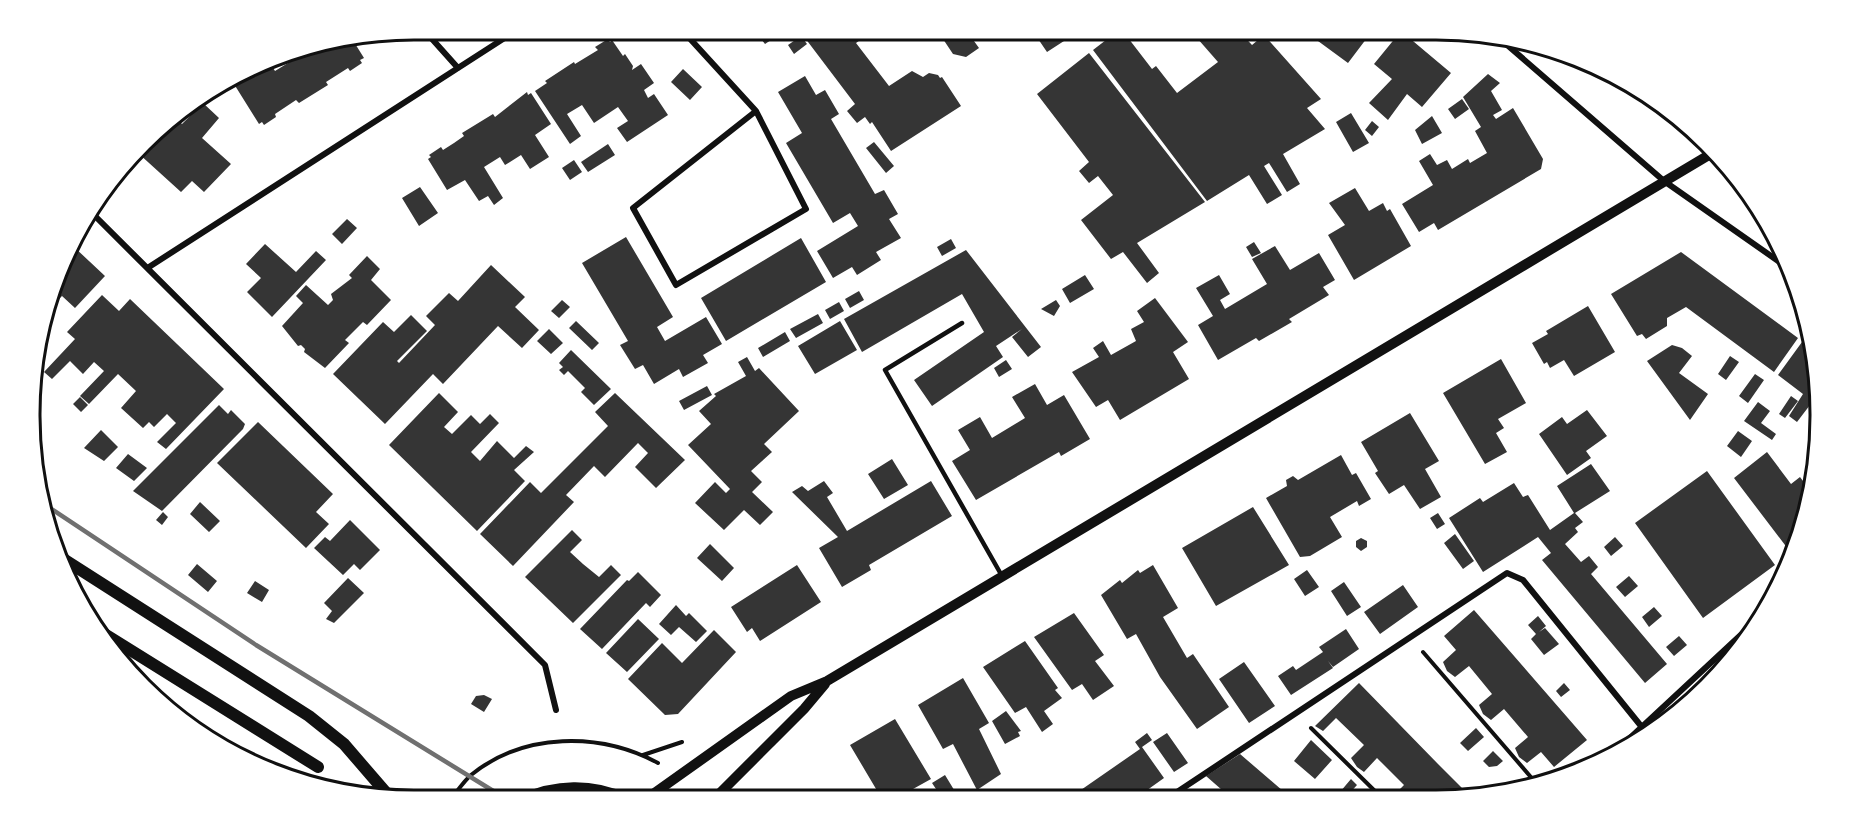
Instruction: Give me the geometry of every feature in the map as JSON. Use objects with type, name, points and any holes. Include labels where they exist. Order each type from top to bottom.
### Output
[{"type":"main road","points":[[72,564],[309,716],[344,744],[382,788]]},
{"type":"main road","points":[[117,642],[318,767]]},
{"type":"main road","points":[[553,790],[588,788],[595,790]]},
{"type":"street","points":[[433,40],[459,68]]},
{"type":"street","points":[[149,267],[502,40]]},
{"type":"street","points":[[691,40],[756,111],[806,209],[676,285],[633,208],[756,111]]},
{"type":"street","points":[[1511,49],[1664,181],[1775,259]]},
{"type":"street","points":[[659,790],[791,696],[827,681],[1706,156]]},
{"type":"street","points":[[97,218],[149,267],[545,666],[556,710]]},
{"type":"street","points":[[1180,790],[1507,573],[1523,580],[1641,726]]},
{"type":"street","points":[[1638,729],[1733,642]]},
{"type":"street","points":[[723,790],[804,709],[827,681]]},
{"type":"lane","points":[[962,323],[885,370],[1002,576]]},
{"type":"path","points":[[1410,637],[1531,777]]},
{"type":"path","points":[[1296,713],[1374,790]]},
{"type":"path","points":[[458,790],[470,776],[498,758],[528,746],[561,741],[589,741],[617,746],[643,755],[678,777]]},
{"type":"building","points":[[606,40],[610,42],[612,40],[633,66],[632,70],[641,64],[654,83],[644,90],[648,98],[654,94],[668,115],[627,142],[617,128],[628,121],[618,107],[594,123],[582,105],[567,114],[581,136],[570,144],[535,91],[547,83],[545,81],[574,62],[575,64],[598,50],[595,47]]},
{"type":"building","points":[[795,40],[804,40],[807,44],[794,54],[788,45]]},
{"type":"building","points":[[807,40],[860,40],[856,43],[889,86],[912,71],[923,77],[929,73],[938,75],[942,77],[961,106],[891,151],[872,122],[870,124],[865,117],[857,123],[847,111],[855,104]]},
{"type":"building","points":[[944,40],[973,40],[979,48],[966,57],[953,54]]},
{"type":"building","points":[[1039,40],[1066,40],[1047,52]]},
{"type":"building","points":[[1106,40],[1130,40],[1152,69],[1156,66],[1177,93],[1218,62],[1199,40],[1247,40],[1252,45],[1258,40],[1268,40],[1321,99],[1307,108],[1325,129],[1283,154],[1300,184],[1287,192],[1269,163],[1264,166],[1282,195],[1267,204],[1249,175],[1207,201],[1093,50]]},
{"type":"building","points":[[1317,40],[1365,40],[1348,63]]},
{"type":"building","points":[[1394,40],[1412,40],[1451,73],[1422,107],[1407,94],[1388,120],[1369,103],[1392,79],[1374,64]]},
{"type":"building","points":[[356,46],[364,58],[360,60],[362,63],[350,71],[348,68],[326,82],[328,85],[299,103],[296,100],[275,114],[276,117],[264,125],[262,122],[259,124],[236,87],[272,69],[275,71],[295,60]]},
{"type":"building","points":[[1089,53],[1205,202],[1137,243],[1159,273],[1147,283],[1123,252],[1111,259],[1081,220],[1113,195],[1098,176],[1089,183],[1079,171],[1089,162],[1037,94]]},
{"type":"building","points":[[683,69],[702,87],[690,100],[671,82]]},
{"type":"building","points":[[1488,74],[1500,83],[1491,91],[1502,110],[1493,115],[1496,119],[1513,108],[1543,159],[1541,169],[1438,230],[1434,223],[1419,232],[1402,204],[1433,185],[1419,161],[1430,154],[1437,165],[1447,160],[1452,169],[1468,159],[1470,163],[1487,153],[1475,131],[1481,127],[1463,97]]},
{"type":"building","points":[[805,76],[816,95],[825,90],[839,114],[831,119],[875,194],[884,190],[898,214],[889,219],[901,238],[876,252],[881,260],[857,275],[852,267],[833,278],[817,251],[858,226],[850,213],[833,223],[786,143],[802,133],[778,92]]},
{"type":"building","points":[[527,92],[528,95],[531,93],[551,124],[535,135],[549,157],[530,169],[521,155],[505,165],[500,157],[484,167],[503,198],[494,205],[488,196],[479,201],[465,180],[447,190],[428,159],[431,157],[429,155],[441,147],[443,150],[454,143],[464,136],[462,133],[493,114],[495,117]]},
{"type":"building","points":[[1462,99],[1469,109],[1455,119],[1448,109]]},
{"type":"building","points":[[205,105],[219,118],[202,138],[231,164],[204,192],[192,181],[181,192],[143,157],[168,133]]},
{"type":"building","points":[[1351,113],[1369,143],[1353,152],[1336,122]]},
{"type":"building","points":[[1432,116],[1442,133],[1422,144],[1415,130]]},
{"type":"building","points":[[1372,121],[1379,127],[1372,136],[1365,130]]},
{"type":"building","points":[[874,142],[894,166],[886,173],[866,148]]},
{"type":"building","points":[[608,144],[615,155],[588,172],[581,162]]},
{"type":"building","points":[[574,160],[582,172],[570,180],[562,168]]},
{"type":"building","points":[[420,187],[438,213],[419,226],[402,198]]},
{"type":"building","points":[[1355,188],[1369,211],[1383,203],[1387,211],[1390,209],[1411,246],[1354,280],[1328,235],[1345,225],[1329,203]]},
{"type":"building","points":[[347,219],[357,228],[342,244],[332,234]]},
{"type":"building","points":[[626,237],[673,317],[657,327],[665,341],[706,317],[722,344],[703,355],[708,363],[683,377],[679,369],[654,384],[643,365],[635,369],[620,345],[628,341],[582,263]]},
{"type":"building","points":[[801,238],[826,282],[726,341],[701,298]]},
{"type":"building","points":[[951,239],[956,248],[942,256],[937,247]]},
{"type":"building","points":[[1254,242],[1261,253],[1252,257],[1246,247]]},
{"type":"building","points":[[265,244],[296,272],[316,251],[326,260],[272,317],[247,292],[261,278],[246,264]]},
{"type":"building","points":[[1275,246],[1290,270],[1319,253],[1335,280],[1323,287],[1329,295],[1289,319],[1292,322],[1259,341],[1256,338],[1218,360],[1198,325],[1213,316],[1196,288],[1219,275],[1230,294],[1220,300],[1225,309],[1267,284],[1252,259]]},
{"type":"building","points":[[966,250],[1041,347],[1028,357],[1012,337],[1022,329],[996,346],[1003,357],[932,406],[914,380],[984,332],[962,294],[862,352],[844,319]]},
{"type":"building","points":[[78,251],[105,276],[75,308],[62,296],[59,299]]},
{"type":"building","points":[[1681,252],[1798,338],[1774,372],[1686,307],[1667,318],[1667,326],[1646,339],[1642,334],[1637,336],[1611,294]]},
{"type":"building","points":[[367,256],[380,269],[371,280],[391,300],[367,325],[363,322],[345,340],[349,343],[325,368],[304,352],[305,349],[301,345],[298,346],[282,326],[303,303],[296,296],[306,285],[328,305],[333,300],[331,294],[352,278],[349,275]]},
{"type":"building","points":[[491,265],[525,297],[515,307],[539,330],[522,348],[498,326],[443,384],[433,374],[385,424],[333,374],[383,322],[394,332],[411,315],[427,331],[397,361],[399,363],[435,325],[426,316],[449,293],[458,301]]},
{"type":"building","points":[[1085,275],[1094,289],[1070,303],[1062,289]]},
{"type":"building","points":[[859,291],[864,300],[850,308],[845,299]]},
{"type":"building","points":[[102,295],[119,311],[130,299],[224,389],[166,449],[157,442],[176,423],[167,414],[154,427],[149,422],[143,428],[121,408],[136,391],[118,374],[89,404],[80,396],[104,371],[94,362],[83,374],[70,361],[52,379],[44,372],[75,339],[67,332]]},
{"type":"building","points":[[1155,298],[1188,342],[1173,352],[1189,379],[1120,420],[1108,400],[1096,407],[1072,372],[1099,357],[1093,348],[1103,341],[1111,355],[1136,341],[1131,329],[1144,322],[1137,311]]},
{"type":"building","points":[[562,300],[570,307],[559,318],[551,311]]},
{"type":"building","points":[[1056,300],[1060,306],[1054,316],[1041,309]]},
{"type":"building","points":[[839,302],[844,311],[830,319],[825,310]]},
{"type":"building","points":[[1588,306],[1615,352],[1574,376],[1564,360],[1550,368],[1547,362],[1544,364],[1532,343],[1548,334],[1546,331]]},
{"type":"building","points":[[818,314],[823,323],[796,338],[790,329]]},
{"type":"building","points":[[576,321],[599,343],[592,350],[569,328]]},
{"type":"building","points":[[840,321],[857,350],[815,374],[798,346]]},
{"type":"building","points":[[549,329],[563,343],[551,354],[537,341]]},
{"type":"building","points":[[785,332],[790,341],[763,357],[758,348]]},
{"type":"building","points":[[1802,342],[1810,405],[1797,422],[1789,416],[1803,394],[1778,375]]},
{"type":"building","points":[[1672,345],[1682,348],[1692,356],[1679,373],[1708,394],[1690,420],[1647,361]]},
{"type":"building","points":[[571,350],[611,389],[594,405],[581,392],[585,388],[568,371],[564,375],[559,370],[563,367],[559,363]]},
{"type":"building","points":[[1730,356],[1739,362],[1726,380],[1718,374]]},
{"type":"building","points":[[747,357],[755,371],[759,368],[799,411],[764,444],[772,452],[751,471],[762,482],[752,492],[773,512],[760,525],[744,510],[724,530],[695,503],[715,482],[726,493],[730,489],[688,445],[711,424],[699,411],[716,396],[714,394],[746,376],[738,362]]},
{"type":"building","points":[[1501,359],[1526,403],[1498,419],[1504,428],[1496,433],[1507,452],[1485,464],[1443,393]]},
{"type":"building","points":[[1006,360],[1012,369],[999,377],[994,368]]},
{"type":"building","points":[[1755,374],[1764,380],[1748,403],[1739,396]]},
{"type":"building","points":[[1035,384],[1047,405],[1064,395],[1090,439],[1061,456],[1059,452],[976,500],[952,461],[970,450],[958,430],[980,417],[992,438],[1025,418],[1012,397]]},
{"type":"building","points":[[707,386],[712,395],[684,410],[679,401]]},
{"type":"building","points":[[439,393],[458,412],[444,427],[452,434],[471,415],[480,424],[490,414],[499,423],[471,452],[480,461],[497,441],[514,458],[526,446],[534,452],[514,470],[525,481],[477,531],[389,445]]},
{"type":"building","points":[[615,393],[685,460],[656,488],[635,467],[648,453],[638,443],[605,477],[594,466],[566,495],[574,502],[513,566],[480,534],[530,482],[541,493],[608,426],[595,412]]},
{"type":"building","points":[[1791,396],[1798,401],[1785,418],[1779,414]]},
{"type":"building","points":[[80,397],[88,405],[81,412],[73,404]]},
{"type":"building","points":[[1758,402],[1770,411],[1761,423],[1776,434],[1772,440],[1744,421]]},
{"type":"building","points":[[219,405],[228,414],[231,410],[245,424],[243,429],[162,511],[133,491]]},
{"type":"building","points":[[1587,410],[1607,436],[1586,451],[1591,458],[1567,475],[1539,434],[1562,417],[1567,424]]},
{"type":"building","points":[[1410,413],[1439,461],[1425,469],[1441,497],[1420,509],[1404,485],[1389,494],[1375,473],[1378,471],[1361,442]]},
{"type":"building","points":[[258,422],[333,494],[316,512],[329,524],[306,548],[217,463]]},
{"type":"building","points":[[101,430],[118,447],[104,461],[84,448]]},
{"type":"building","points":[[1738,431],[1752,441],[1741,457],[1727,446]]},
{"type":"building","points":[[1767,452],[1791,484],[1800,477],[1803,481],[1802,488],[1786,546],[1734,478]]},
{"type":"building","points":[[128,454],[147,468],[134,481],[116,468]]},
{"type":"building","points":[[1341,455],[1352,475],[1356,473],[1371,499],[1359,506],[1357,501],[1330,517],[1342,537],[1310,556],[1300,557],[1266,498],[1287,486],[1286,480],[1293,476],[1298,480]]},
{"type":"building","points":[[892,459],[908,485],[884,499],[868,474]]},
{"type":"building","points":[[1591,464],[1610,491],[1575,513],[1583,522],[1575,528],[1578,532],[1565,544],[1581,562],[1589,556],[1598,567],[1591,574],[1667,664],[1645,683],[1542,560],[1551,553],[1538,537],[1483,572],[1449,518],[1480,498],[1483,502],[1514,483],[1523,497],[1528,495],[1550,530],[1574,513],[1557,486]]},
{"type":"building","points":[[1707,471],[1775,565],[1703,618],[1635,523]]},
{"type":"building","points":[[824,481],[833,493],[827,497],[847,531],[931,481],[952,516],[869,565],[871,570],[842,587],[819,548],[838,537],[792,492],[802,486],[808,491]]},
{"type":"building","points":[[200,502],[220,521],[209,532],[190,514]]},
{"type":"building","points":[[1253,507],[1289,565],[1216,606],[1182,548]]},
{"type":"building","points":[[163,512],[168,517],[162,525],[156,520]]},
{"type":"building","points":[[1438,513],[1445,524],[1437,529],[1430,518]]},
{"type":"building","points":[[350,520],[380,550],[360,570],[354,564],[343,575],[314,548],[325,537],[330,541]]},
{"type":"building","points":[[572,530],[582,540],[570,552],[583,564],[599,577],[611,565],[621,575],[573,623],[525,577]]},
{"type":"building","points":[[1455,534],[1474,561],[1463,569],[1444,543]]},
{"type":"building","points":[[1615,537],[1623,546],[1611,556],[1604,547]]},
{"type":"building","points":[[1361,538],[1367,541],[1367,547],[1361,551],[1356,547],[1356,541]]},
{"type":"building","points":[[710,544],[734,568],[722,581],[697,558]]},
{"type":"building","points":[[197,564],[217,581],[208,592],[188,575]]},
{"type":"building","points":[[797,565],[821,602],[760,641],[752,628],[747,632],[731,607]]},
{"type":"building","points":[[1153,565],[1178,608],[1163,617],[1187,658],[1193,654],[1229,707],[1197,729],[1160,677],[1136,634],[1127,639],[1101,595],[1120,580],[1122,583],[1138,570],[1140,573]]},
{"type":"building","points":[[1307,570],[1319,587],[1305,596],[1294,579]]},
{"type":"building","points":[[638,572],[661,595],[650,607],[646,603],[602,649],[580,629],[627,580],[629,581]]},
{"type":"building","points":[[1629,576],[1638,586],[1625,597],[1616,587]]},
{"type":"building","points":[[348,578],[364,593],[334,623],[326,619],[332,611],[324,603]]},
{"type":"building","points":[[255,581],[269,590],[262,602],[247,593]]},
{"type":"building","points":[[1344,582],[1361,607],[1347,616],[1331,591]]},
{"type":"building","points":[[1403,585],[1418,607],[1380,634],[1364,612]]},
{"type":"building","points":[[676,605],[686,616],[689,613],[707,631],[696,642],[679,627],[671,635],[659,624]]},
{"type":"building","points":[[1654,607],[1662,616],[1649,627],[1642,617]]},
{"type":"building","points":[[1474,610],[1587,740],[1554,767],[1541,752],[1527,763],[1519,757],[1515,748],[1528,737],[1504,709],[1491,720],[1483,714],[1479,705],[1492,694],[1469,666],[1455,677],[1447,671],[1443,662],[1456,650],[1444,636]]},
{"type":"building","points":[[1074,613],[1104,655],[1095,661],[1114,686],[1093,700],[1082,684],[1072,690],[1034,637]]},
{"type":"building","points":[[1538,616],[1546,626],[1539,632],[1545,628],[1559,644],[1544,655],[1531,639],[1536,634],[1528,625]]},
{"type":"building","points":[[638,619],[659,639],[627,672],[606,653]]},
{"type":"building","points":[[1346,629],[1359,649],[1333,667],[1328,661],[1333,668],[1291,695],[1278,676],[1293,666],[1296,670],[1323,652],[1319,647]]},
{"type":"building","points":[[714,630],[736,652],[678,714],[665,715],[628,679],[662,643],[682,663]]},
{"type":"building","points":[[1679,636],[1687,645],[1674,656],[1666,647]]},
{"type":"building","points":[[1025,641],[1058,688],[1055,690],[1062,698],[1044,711],[1053,724],[1042,732],[1026,707],[1015,713],[983,667]]},
{"type":"building","points":[[1244,662],[1275,706],[1249,723],[1219,679]]},
{"type":"building","points":[[963,678],[989,723],[979,729],[1001,774],[977,790],[953,744],[943,749],[918,705]]},
{"type":"building","points":[[1359,683],[1463,789],[1399,790],[1404,785],[1377,758],[1364,772],[1357,767],[1351,758],[1364,745],[1336,718],[1323,731],[1315,726]]},
{"type":"building","points":[[1564,683],[1570,690],[1561,697],[1556,691]]},
{"type":"building","points":[[484,695],[492,699],[484,712],[471,704],[476,696]]},
{"type":"building","points":[[1006,711],[1021,731],[1018,732],[1020,736],[1005,744],[992,721]]},
{"type":"building","points":[[895,719],[931,779],[914,790],[877,790],[850,745]]},
{"type":"building","points":[[1476,728],[1484,737],[1468,751],[1460,743]]},
{"type":"building","points":[[1147,733],[1152,740],[1142,747],[1164,778],[1147,790],[1081,790],[1140,749],[1135,742]]},
{"type":"building","points":[[1167,733],[1188,763],[1174,772],[1153,742]]},
{"type":"building","points":[[1311,740],[1332,760],[1315,779],[1294,761]]},
{"type":"building","points":[[1493,751],[1503,761],[1497,766],[1489,767],[1483,761]]},
{"type":"building","points":[[1240,754],[1282,790],[1222,790],[1206,776]]},
{"type":"building","points":[[945,775],[954,790],[937,790],[932,783]]},
{"type":"building","points":[[1351,779],[1357,785],[1352,790],[1342,790]]},
{"type":"railway","points":[[53,510],[256,645],[492,790]]}]
